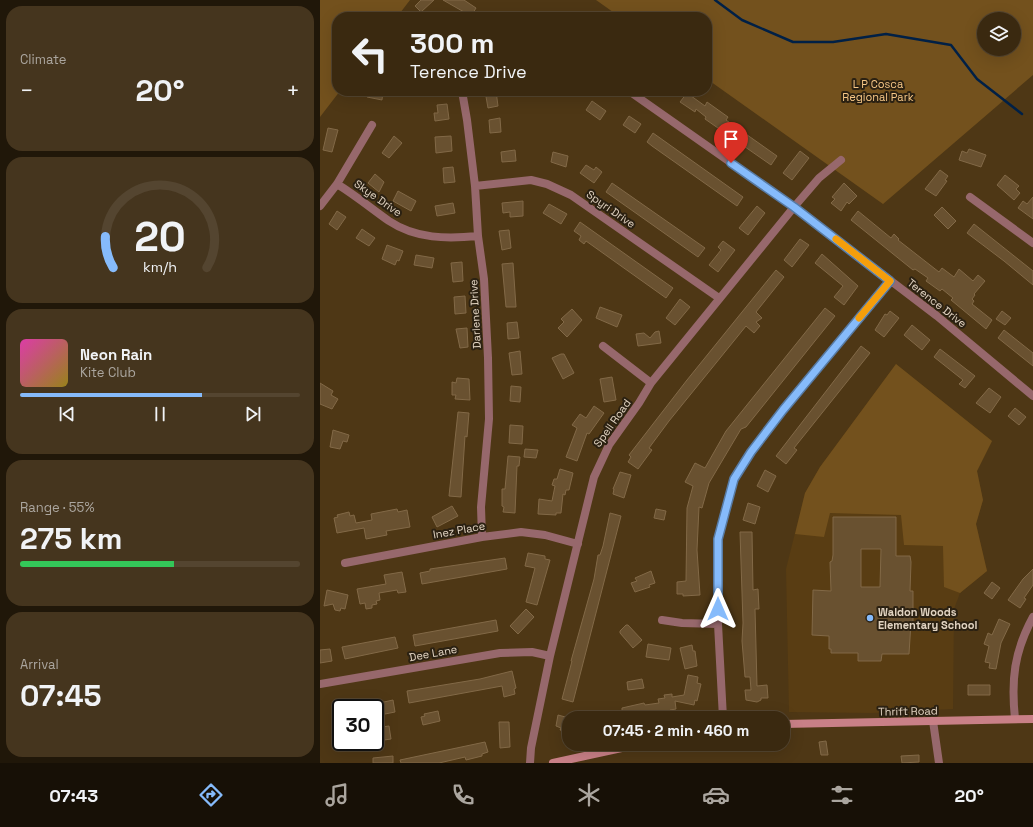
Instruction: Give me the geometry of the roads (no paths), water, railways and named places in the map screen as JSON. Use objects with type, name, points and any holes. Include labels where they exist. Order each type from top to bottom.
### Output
[{"type":"street","name":"Darlene Drive","points":[[463,96],[475,186],[478,236],[484,279],[489,373],[489,419],[481,507],[482,537]]},
{"type":"street","name":"Terence Drive","points":[[636,96],[794,207],[937,316],[1033,396]]},
{"type":"street","points":[[320,206],[337,184],[372,125]]},
{"type":"street","name":"Spell Road","points":[[530,763],[531,748],[550,656],[594,477],[602,457],[652,383],[719,298],[819,178],[841,160]]},
{"type":"street","name":"Spyri Drive","points":[[475,186],[531,180],[548,184],[571,195],[719,298]]},
{"type":"street","name":"Skye Drive","points":[[337,184],[390,221],[409,231],[446,238],[478,236]]},
{"type":"street","points":[[970,197],[1033,243]]},
{"type":"street","points":[[723,711],[718,624],[718,539],[734,479],[751,452],[783,410],[890,281]]},
{"type":"street","points":[[603,346],[652,383]]},
{"type":"street","name":"Inez Place","points":[[345,563],[482,537],[531,533],[578,544]]},
{"type":"street","points":[[1015,719],[1012,691],[1015,666],[1019,648],[1033,617]]},
{"type":"street","points":[[662,620],[682,623],[718,624]]},
{"type":"street","name":"Dee Lane","points":[[320,684],[500,653],[532,652],[550,656]]},
{"type":"street","name":"Thrift Road","points":[[790,724],[1033,719]]},
{"type":"street","points":[[933,721],[939,763]]},
{"type":"street","points":[[553,763],[608,751]]},
{"type":"waterway","points":[[715,0],[742,20],[793,42],[833,42],[886,34],[951,45],[977,79],[1022,114]]},
{"type":"place","name":"Waldon Woods Elementary School","points":[[870,618]]},
{"type":"park label","name":"L P Cosca Regional Park","points":[[878,90]]}]
